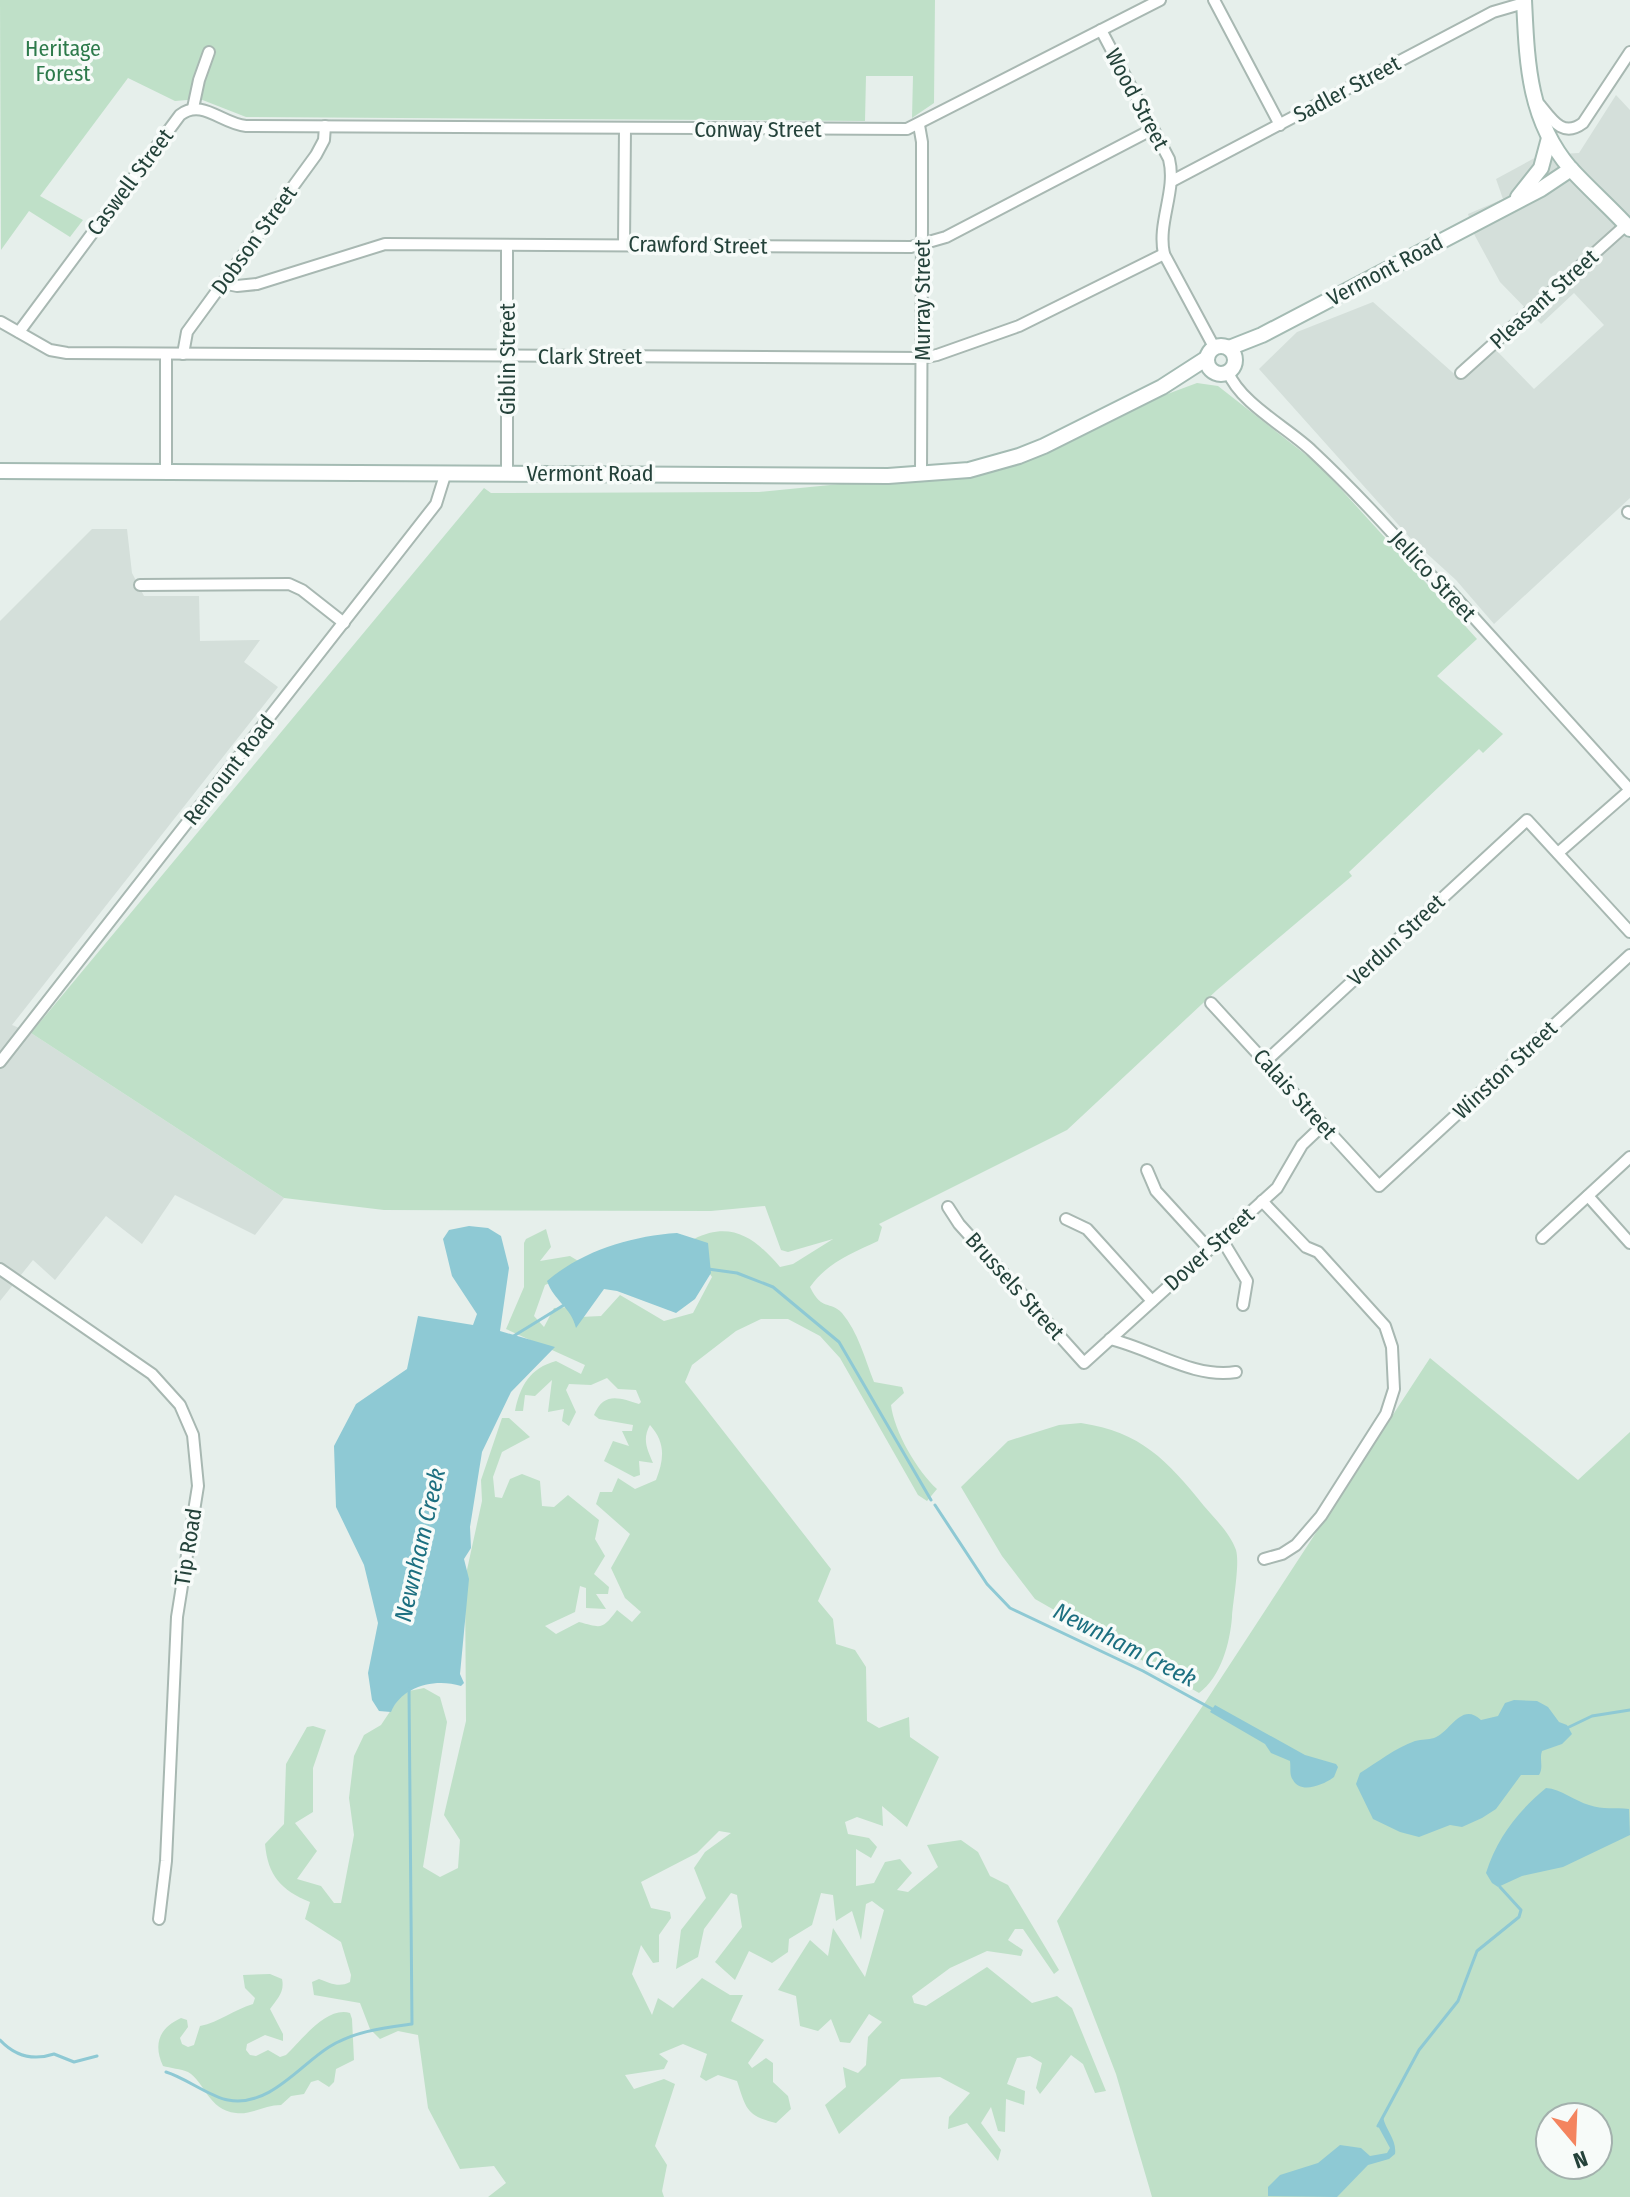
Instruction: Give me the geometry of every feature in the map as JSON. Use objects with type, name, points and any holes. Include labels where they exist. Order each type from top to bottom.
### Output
[{"type":"street","name":"Conway Street","points":[[325,126],[907,129],[1160,0]]},
{"type":"street","points":[[1214,0],[1280,125]]},
{"type":"street","points":[[1524,2],[1532,93],[1549,138],[1568,165],[1628,227]]},
{"type":"street","name":"Sadler Street","points":[[1172,181],[1493,12],[1524,2]]},
{"type":"street","name":"Wood Street","points":[[1101,30],[1169,159],[1172,181],[1162,238],[1164,254]]},
{"type":"street","points":[[209,52],[193,108],[238,125],[325,126]]},
{"type":"street","points":[[1532,93],[1555,124],[1563,129],[1580,126],[1630,52]]},
{"type":"street","name":"Caswell Street","points":[[19,332],[180,115],[193,108]]},
{"type":"street","name":"Murray Street","points":[[919,125],[922,142],[921,475]]},
{"type":"street","name":"Dobson Street","points":[[183,354],[187,332],[316,155],[324,140],[325,126]]},
{"type":"street","points":[[624,244],[625,128]]},
{"type":"street","name":"Crawford Street","points":[[222,283],[237,286],[257,284],[385,244],[900,248],[922,245],[946,237],[1153,129]]},
{"type":"street","points":[[1512,203],[1541,168],[1549,138]]},
{"type":"street","name":"Vermont Road","points":[[0,471],[921,475],[969,470],[1044,446],[1162,387],[1216,356],[1541,189],[1568,165]]},
{"type":"street","name":"Pleasant Street","points":[[1461,373],[1628,227]]},
{"type":"street","name":"Giblin Street","points":[[507,245],[507,473]]},
{"type":"street","points":[[1164,254],[1216,356],[1221,374],[1232,368],[1234,352],[1216,356]]},
{"type":"street","name":"Clark Street","points":[[1,322],[57,352],[922,358],[1019,326],[1164,254]]},
{"type":"street","name":"Vermont Road","points":[[1232,368],[1262,335]]},
{"type":"street","points":[[166,354],[166,471]]},
{"type":"street","name":"Jellico Street","points":[[1232,368],[1232,381],[1248,400],[1284,425],[1313,451],[1439,584],[1448,589],[1630,790]]},
{"type":"street","name":"Remount Road","points":[[0,1062],[436,504],[446,472]]},
{"type":"street","points":[[140,585],[289,584],[302,590],[344,623]]},
{"type":"street","points":[[1630,790],[1558,853],[1630,932]]},
{"type":"street","name":"Verdun Street","points":[[1266,1061],[1527,820],[1558,853]]},
{"type":"street","name":"Winston Street","points":[[1379,1186],[1630,955]]},
{"type":"street","name":"Calais Street","points":[[1211,1003],[1379,1186]]},
{"type":"street","name":"Dover Street","points":[[1084,1363],[1277,1188],[1302,1145],[1323,1125]]},
{"type":"street","points":[[1542,1238],[1630,1157]]},
{"type":"street","points":[[1147,1170],[1156,1191],[1209,1249]]},
{"type":"street","points":[[1588,1196],[1630,1243]]},
{"type":"street","points":[[1262,1201],[1306,1247],[1318,1252],[1385,1326],[1392,1347],[1394,1389],[1386,1414],[1321,1516],[1296,1545],[1282,1554],[1264,1559]]},
{"type":"street","name":"Brussels Street","points":[[948,1207],[959,1224],[1084,1363]]},
{"type":"street","points":[[1066,1219],[1087,1229],[1152,1301]]},
{"type":"street","points":[[1221,1238],[1247,1281],[1243,1305]]},
{"type":"street","name":"Tip Road","points":[[0,1269],[152,1374],[180,1405],[193,1435],[198,1486],[177,1617],[166,1861],[159,1919]]},
{"type":"street","points":[[1110,1339],[1159,1354],[1196,1371],[1236,1372]]},
{"type":"shaded area","points":[[1616,95],[1630,110],[1630,498],[1494,624],[1456,580],[1412,540],[1259,369],[1297,332],[1373,302],[1460,379],[1494,348],[1534,389],[1604,325],[1574,293],[1541,324],[1500,282],[1474,234],[1468,214],[1503,199],[1496,179],[1540,155],[1579,153]]},
{"type":"shaded area","points":[[92,529],[127,529],[132,573],[144,596],[199,596],[200,641],[260,640],[244,662],[278,687],[12,1025],[31,1033],[284,1198],[255,1235],[175,1195],[142,1244],[106,1216],[55,1280],[33,1260],[0,1301],[0,621]]},
{"type":"green space","name":"Heritage Forest","points":[[0,0],[935,0],[934,103],[912,118],[913,76],[866,76],[865,121],[246,117],[200,99],[175,101],[128,78],[40,196],[83,220],[70,237],[29,211],[1,250]]},
{"type":"green space","points":[[1197,383],[1218,386],[1319,465],[1477,639],[1437,676],[1503,734],[1483,753],[1479,749],[1349,872],[1352,876],[1217,990],[1067,1130],[879,1224],[882,1227],[878,1241],[832,1265],[810,1287],[818,1300],[838,1309],[848,1320],[874,1382],[902,1387],[904,1393],[891,1405],[893,1415],[908,1450],[937,1489],[927,1501],[918,1495],[840,1358],[820,1336],[788,1319],[761,1319],[736,1331],[692,1365],[685,1382],[831,1569],[818,1601],[833,1619],[836,1644],[855,1650],[866,1667],[867,1721],[879,1728],[909,1717],[910,1737],[939,1757],[907,1827],[882,1806],[883,1826],[857,1817],[845,1822],[848,1834],[869,1838],[877,1847],[871,1858],[856,1849],[856,1886],[874,1883],[885,1862],[900,1859],[912,1873],[897,1890],[908,1892],[938,1867],[927,1845],[961,1840],[978,1852],[990,1876],[1008,1885],[1059,1970],[1054,1974],[1023,1929],[1015,1929],[1008,1940],[1023,1950],[1021,1956],[987,1951],[950,1968],[912,1996],[914,2003],[926,2006],[987,1967],[1032,2003],[1057,1996],[1072,2008],[1106,2091],[1095,2093],[1083,2064],[1071,2055],[1040,2094],[1036,2088],[1042,2063],[1030,2056],[1017,2058],[1007,2084],[1025,2091],[1024,2105],[1006,2099],[1005,2132],[998,2131],[991,2107],[981,2123],[1001,2150],[998,2161],[967,2123],[948,2129],[949,2117],[970,2093],[940,2077],[901,2079],[839,2134],[825,2105],[846,2087],[843,2067],[858,2073],[866,2065],[868,2037],[882,2022],[869,2014],[850,2043],[840,2042],[831,2019],[818,2031],[800,2026],[796,1996],[778,1990],[810,1940],[828,1956],[833,1928],[865,1977],[884,1910],[872,1901],[866,1904],[861,1940],[852,1911],[836,1921],[833,1895],[821,1893],[812,1925],[789,1939],[788,1952],[772,1963],[749,1951],[735,1980],[715,1962],[742,1927],[737,1895],[731,1893],[704,1929],[698,1957],[676,1969],[681,1930],[706,1898],[694,1868],[705,1852],[731,1833],[719,1831],[697,1853],[641,1882],[651,1908],[670,1912],[671,1918],[659,1935],[659,1962],[653,1963],[641,1945],[632,1974],[652,2015],[658,1998],[673,2008],[702,1978],[730,1995],[743,1995],[731,2021],[764,2040],[748,2063],[752,2068],[766,2058],[773,2063],[773,2082],[788,2096],[791,2109],[776,2123],[753,2114],[745,2104],[737,2081],[718,2075],[706,2081],[700,2077],[707,2054],[683,2044],[659,2054],[668,2061],[664,2069],[625,2075],[634,2089],[664,2079],[675,2084],[655,2146],[667,2165],[662,2191],[664,2197],[488,2197],[506,2183],[494,2166],[460,2169],[428,2108],[418,2035],[398,2031],[380,2039],[370,2029],[360,2003],[314,1995],[312,1982],[319,1979],[342,1985],[350,1982],[351,1975],[341,1942],[305,1919],[310,1902],[284,1887],[269,1865],[265,1844],[284,1824],[286,1764],[307,1727],[326,1730],[313,1768],[313,1812],[295,1823],[317,1851],[297,1879],[321,1886],[334,1903],[341,1903],[354,1835],[349,1798],[354,1756],[364,1735],[381,1725],[399,1698],[409,1691],[424,1688],[440,1697],[447,1722],[423,1867],[440,1877],[458,1868],[460,1840],[444,1815],[466,1721],[465,1579],[482,1501],[481,1480],[502,1418],[509,1418],[530,1437],[502,1452],[493,1477],[495,1497],[502,1498],[510,1479],[522,1474],[540,1481],[542,1506],[554,1507],[568,1495],[599,1520],[595,1539],[605,1556],[594,1574],[609,1587],[608,1594],[596,1594],[606,1609],[586,1608],[586,1588],[580,1586],[575,1612],[545,1626],[556,1634],[579,1622],[601,1626],[617,1610],[632,1622],[641,1612],[625,1598],[611,1568],[630,1534],[596,1504],[600,1492],[612,1492],[618,1478],[635,1489],[656,1480],[662,1458],[659,1438],[650,1425],[646,1439],[653,1463],[639,1461],[640,1475],[634,1477],[604,1461],[613,1441],[629,1446],[622,1431],[632,1431],[633,1425],[599,1419],[594,1415],[598,1407],[613,1398],[641,1402],[636,1390],[618,1389],[607,1378],[591,1385],[569,1384],[566,1390],[576,1412],[569,1426],[562,1421],[564,1409],[548,1412],[552,1380],[535,1396],[525,1395],[523,1411],[515,1411],[523,1386],[539,1368],[556,1361],[581,1374],[585,1365],[506,1329],[524,1287],[526,1239],[546,1229],[551,1247],[540,1261],[570,1256],[580,1262],[578,1271],[545,1285],[534,1316],[544,1327],[554,1308],[571,1307],[580,1317],[601,1316],[620,1295],[664,1321],[693,1313],[712,1277],[697,1256],[694,1239],[708,1234],[720,1231],[742,1235],[762,1248],[780,1267],[793,1264],[833,1239],[788,1252],[781,1250],[765,1206],[711,1211],[384,1210],[284,1198],[31,1033],[484,488],[491,493],[759,492],[982,470],[1070,442],[1162,396]]},
{"type":"green space","points":[[1430,1358],[1578,1480],[1630,1432],[1630,2197],[1152,2197],[1116,2074],[1057,1921],[1206,1701]]},
{"type":"green space","points":[[1081,1423],[1120,1433],[1137,1441],[1165,1462],[1222,1526],[1236,1550],[1236,1583],[1229,1638],[1219,1669],[1199,1693],[1035,1599],[1002,1556],[961,1487],[1008,1441],[1059,1425]]},
{"type":"green space","points":[[270,1974],[282,1979],[283,1984],[278,1999],[270,2009],[283,2034],[283,2041],[265,2035],[247,2044],[246,2050],[250,2055],[256,2056],[268,2050],[280,2057],[286,2055],[315,2026],[341,2012],[350,2013],[352,2019],[354,2060],[336,2069],[334,2082],[329,2087],[318,2080],[311,2082],[304,2094],[291,2096],[281,2105],[242,2113],[227,2111],[213,2101],[188,2072],[163,2066],[158,2044],[163,2032],[181,2018],[187,2020],[188,2027],[180,2038],[182,2044],[188,2047],[194,2045],[200,2026],[253,2004],[255,1998],[245,1988],[243,1975]]},
{"type":"water","points":[[469,1226],[488,1228],[501,1236],[509,1268],[500,1331],[555,1347],[511,1392],[482,1452],[470,1527],[471,1548],[464,1559],[469,1579],[460,1674],[464,1683],[461,1686],[441,1683],[420,1686],[403,1696],[391,1712],[379,1711],[372,1700],[368,1673],[378,1623],[364,1565],[336,1507],[334,1446],[356,1404],[407,1369],[418,1316],[473,1325],[477,1314],[452,1276],[443,1239],[449,1230]]},
{"type":"water","points":[[677,1233],[708,1243],[711,1273],[695,1299],[676,1313],[604,1289],[576,1328],[547,1281],[591,1253],[642,1238]]},
{"type":"water","points":[[1514,1700],[1537,1701],[1548,1707],[1572,1734],[1562,1744],[1542,1751],[1539,1775],[1521,1775],[1496,1809],[1462,1827],[1450,1825],[1419,1837],[1373,1819],[1356,1784],[1360,1773],[1408,1744],[1440,1735],[1462,1716],[1474,1715],[1481,1720],[1498,1716],[1505,1703]]},
{"type":"water","points":[[1215,1705],[1305,1755],[1336,1764],[1338,1767],[1334,1777],[1313,1787],[1297,1784],[1291,1776],[1290,1761],[1271,1753],[1265,1744],[1210,1712]]},
{"type":"water","points":[[1546,1788],[1594,1807],[1629,1809],[1630,1835],[1563,1867],[1522,1876],[1498,1887],[1486,1873],[1496,1848],[1526,1806]]},
{"type":"water","points":[[1383,2117],[1395,2154],[1368,2165],[1337,2197],[1268,2196],[1268,2187],[1280,2175],[1318,2163],[1340,2145],[1361,2148],[1370,2156],[1387,2153],[1390,2148],[1378,2126]]},
{"type":"waterway","name":"Newnham Creek","points":[[708,1269],[737,1273],[773,1287],[839,1342],[931,1500]]},
{"type":"waterway","name":"Newnham Creek","points":[[512,1337],[564,1305]]},
{"type":"waterway","name":"Newnham Creek","points":[[935,1505],[987,1584],[1010,1608],[1143,1671],[1214,1710]]},
{"type":"waterway","name":"Newnham Creek","points":[[166,2072],[221,2098],[243,2101],[270,2091],[329,2047],[349,2037],[412,2024],[409,1689]]},
{"type":"waterway","name":"Newnham Creek","points":[[1567,1728],[1592,1716],[1630,1710]]},
{"type":"waterway","points":[[1378,2126],[1419,2050],[1458,2001],[1477,1951],[1519,1917],[1521,1910],[1500,1887]]},
{"type":"waterway","name":"Newnham Creek","points":[[0,2040],[12,2050],[32,2057],[54,2054],[74,2062],[97,2056]]}]
